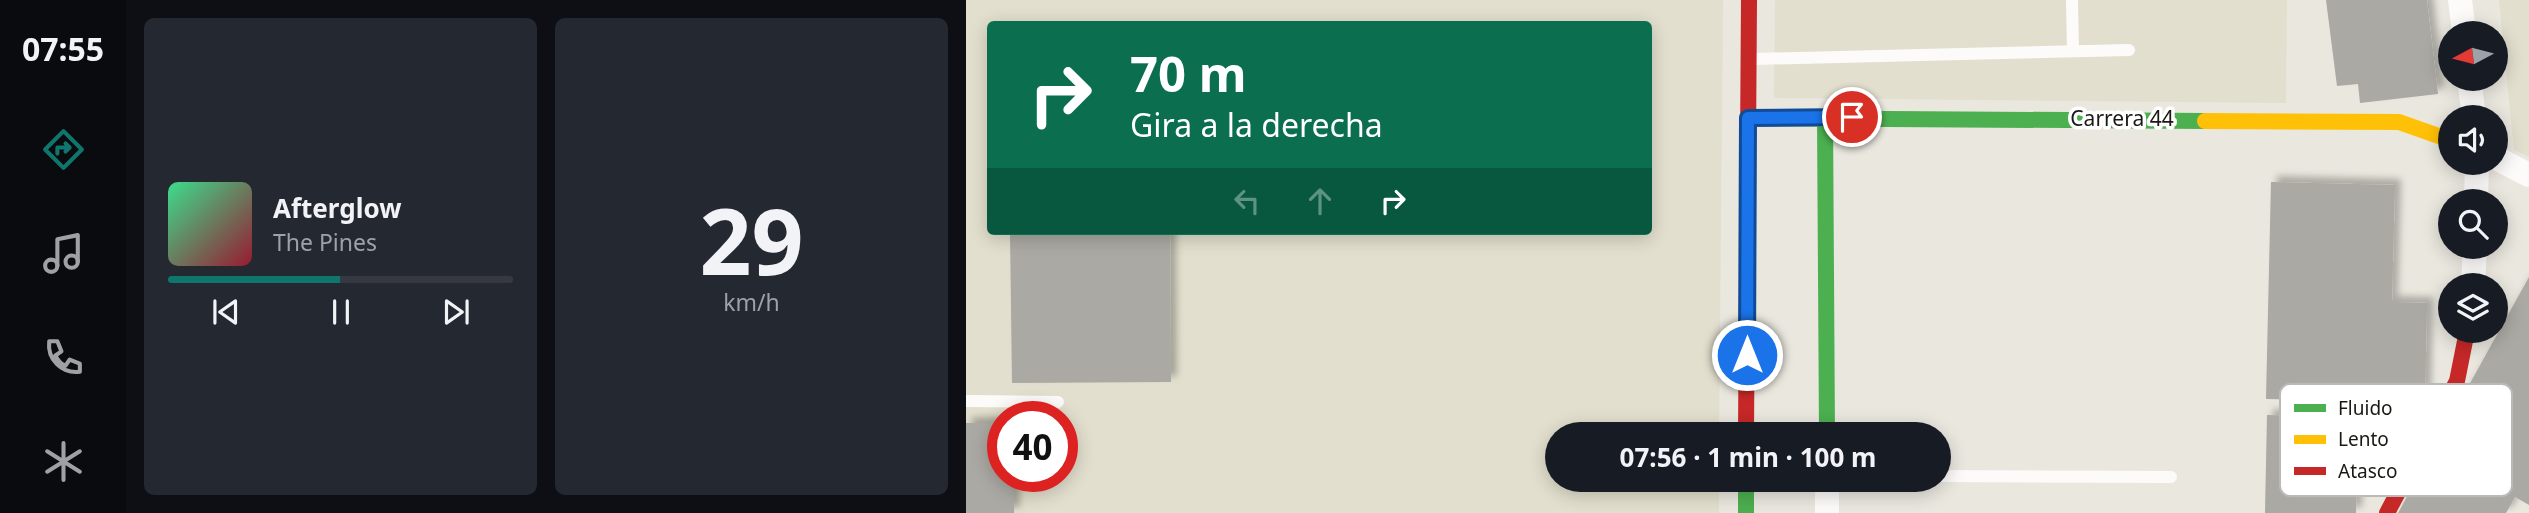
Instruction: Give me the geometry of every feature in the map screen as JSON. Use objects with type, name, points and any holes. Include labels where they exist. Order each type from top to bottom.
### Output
[{"type":"street","points":[[1746,422],[1749,0]]},
{"type":"street","points":[[2460,0],[2463,21]]},
{"type":"street","points":[[1825,117],[1827,422]]},
{"type":"street","name":"Carrera 44","points":[[1748,118],[2399,122],[2438,136]]},
{"type":"street","points":[[2508,164],[2529,175]]},
{"type":"street","points":[[2455,384],[2465,343]]},
{"type":"street","points":[[1746,492],[1746,513]]},
{"type":"street","points":[[1827,492],[1827,513]]},
{"type":"street","points":[[2387,513],[2396,496]]},
{"type":"lane","points":[[2072,0],[2073,51]]},
{"type":"lane","points":[[1749,59],[2129,50]]},
{"type":"lane","points":[[966,401],[987,401]]},
{"type":"lane","points":[[1951,476],[2171,477]]},
{"type":"shaded area","points":[[966,0],[1723,0],[1719,422],[1545,422],[1545,492],[1719,492],[1719,513],[966,513]]},
{"type":"shaded area","points":[[1775,0],[2287,0],[2286,103],[1774,98]]},
{"type":"shaded area","points":[[2499,0],[2529,0],[2529,157],[2514,150],[2508,90],[2508,21],[2501,21]]},
{"type":"building","points":[[2326,0],[2427,0],[2438,94],[2360,103],[2358,84],[2337,86]]},
{"type":"building","points":[[2271,182],[2395,185],[2392,302],[2427,303],[2425,384],[2280,384],[2280,399],[2266,399]]},
{"type":"building","points":[[1010,235],[1170,235],[1171,382],[1012,383]]},
{"type":"building","points":[[2529,277],[2529,505],[2515,497],[2506,513],[2398,513],[2407,496],[2512,496],[2512,384],[2470,384],[2492,343],[2508,343],[2508,315]]},
{"type":"building","points":[[2267,415],[2280,415],[2280,496],[2356,496],[2356,513],[2265,513]]},
{"type":"building","points":[[966,423],[987,423],[987,492],[1014,492],[1014,513],[966,513]]},
{"type":"traffic: fast","points":[[1825,117],[1827,422]]},
{"type":"traffic: fast","points":[[1748,118],[2205,121]]},
{"type":"traffic: fast","points":[[1746,492],[1746,513]]},
{"type":"traffic: slow","points":[[2205,121],[2399,122],[2438,136]]},
{"type":"traffic: jam","points":[[1746,422],[1749,0]]},
{"type":"traffic: jam","points":[[2455,384],[2465,343]]},
{"type":"traffic: jam","points":[[2387,513],[2396,496]]},
{"type":"route","points":[[1747,355],[1748,118],[1852,117]]}]
